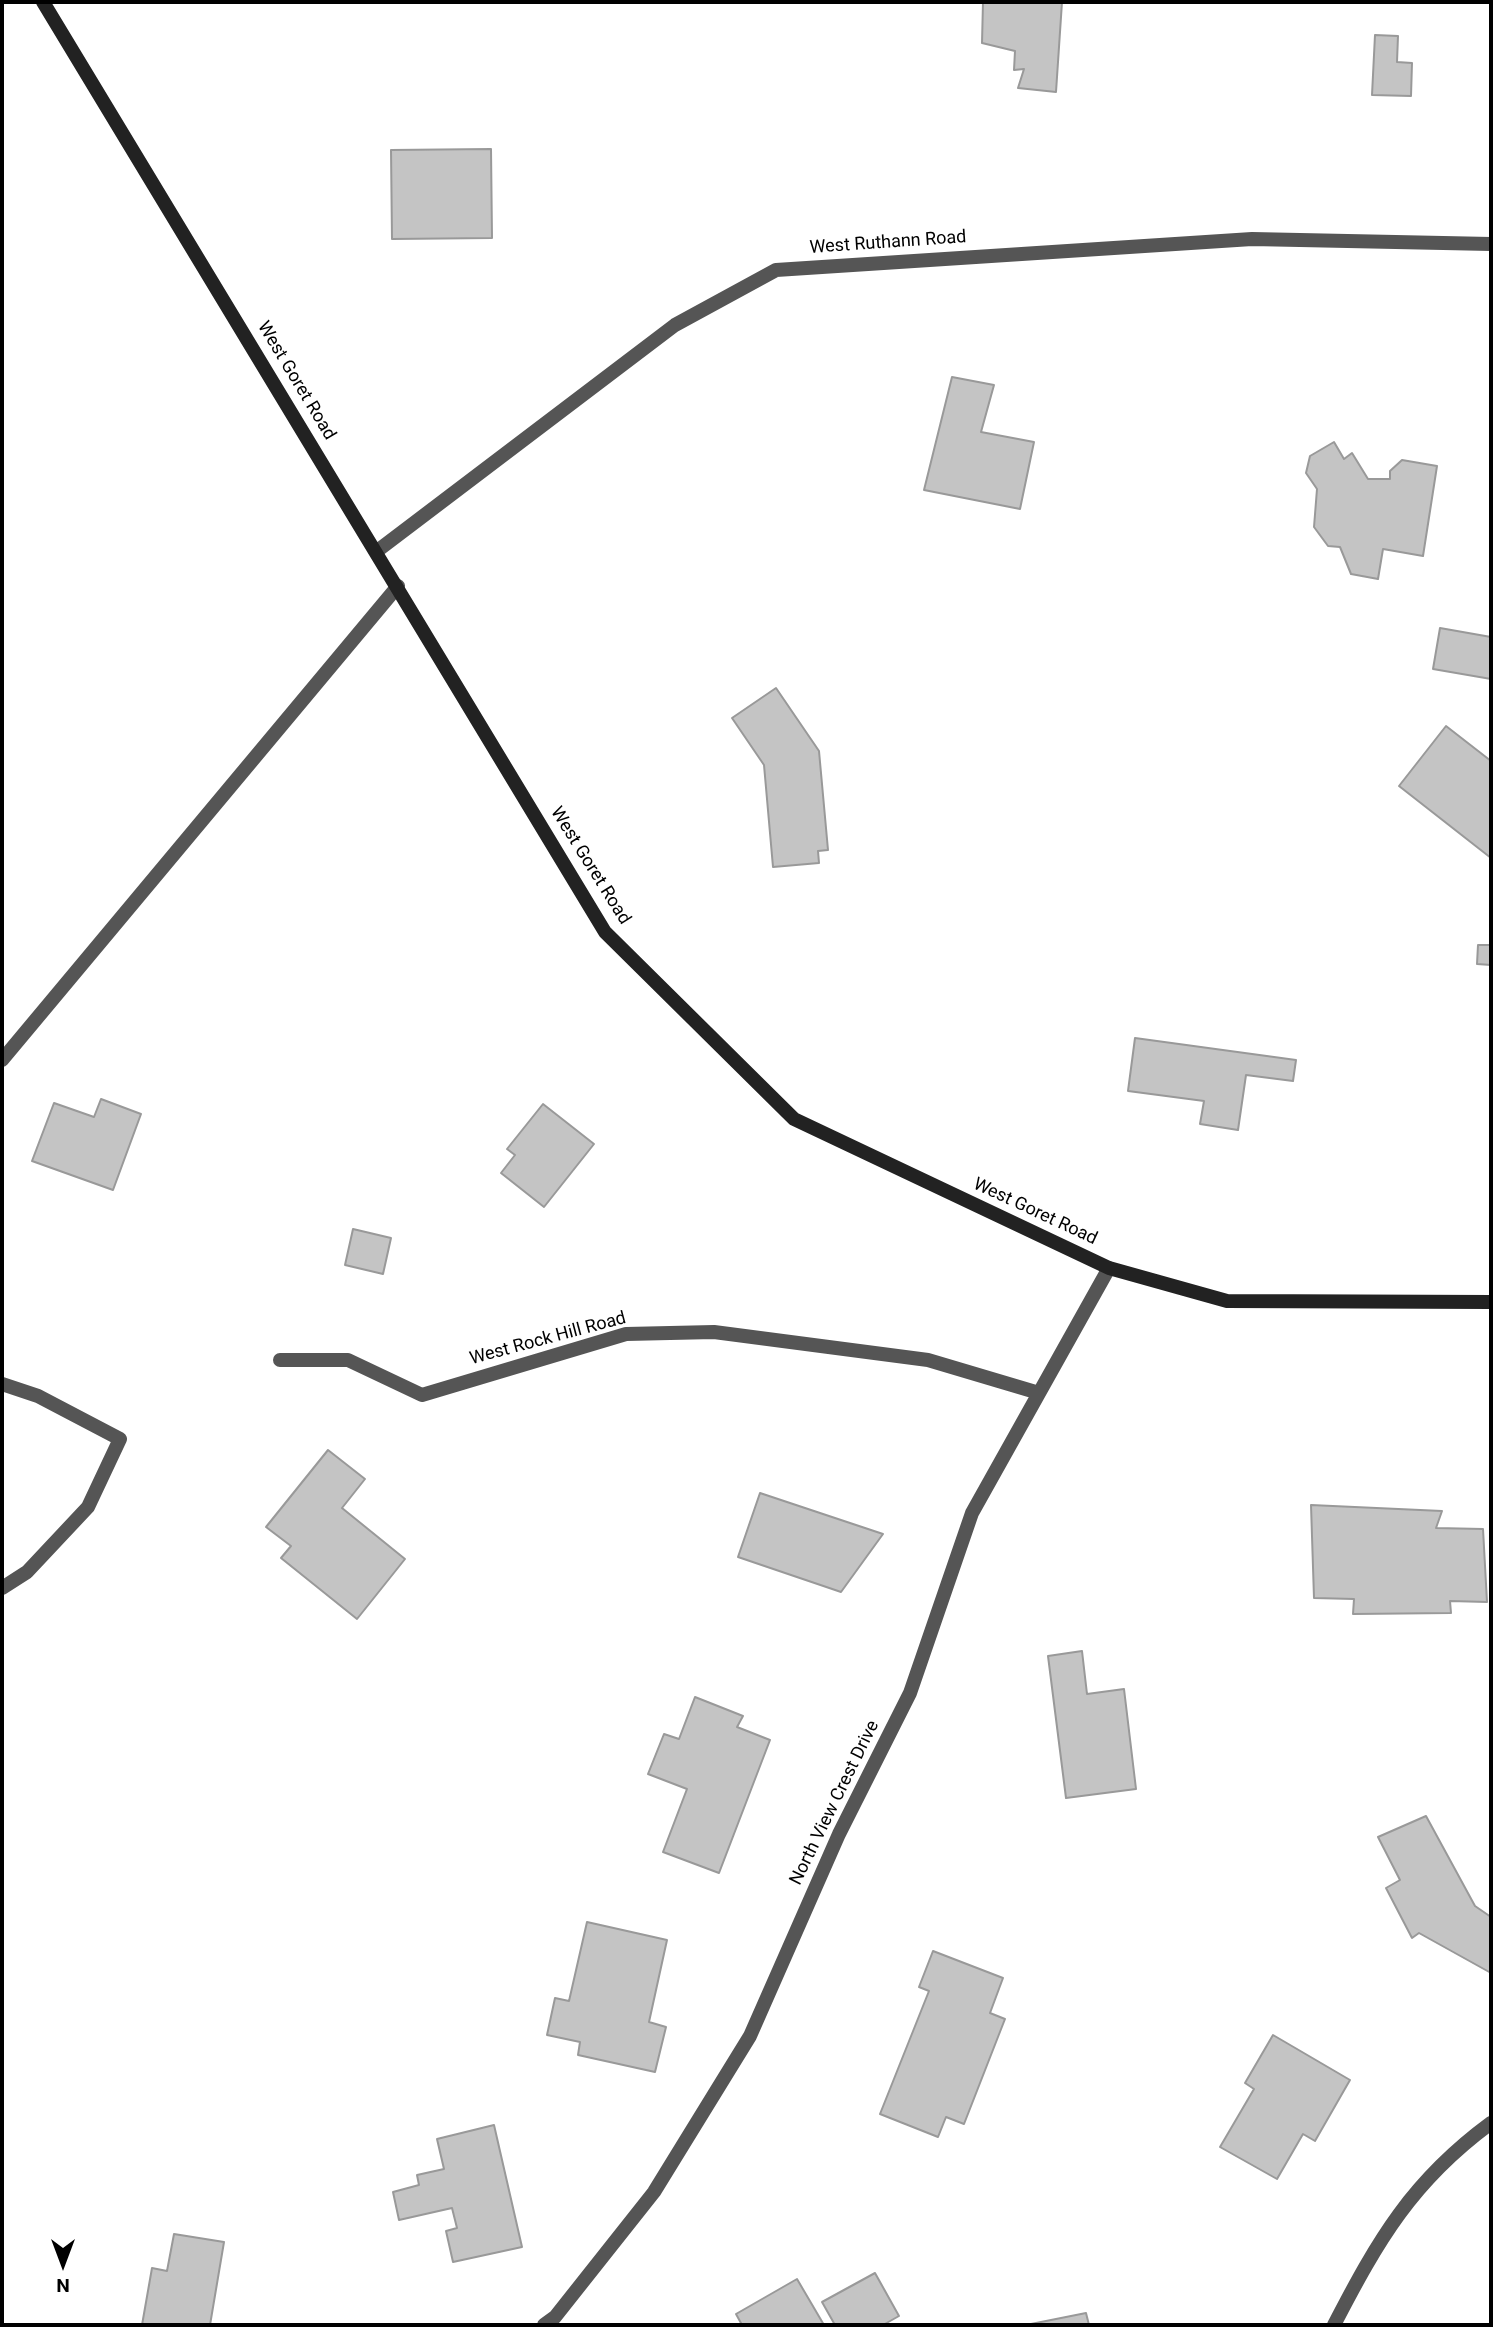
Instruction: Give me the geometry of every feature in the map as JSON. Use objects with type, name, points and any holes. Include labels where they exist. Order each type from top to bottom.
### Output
[{"type":"street","name":"West Goret Road","points":[[43,2],[606,932],[794,1119],[1109,1268],[1227,1301],[1491,1302]]},
{"type":"street","name":"West Ruthann Road","points":[[377,551],[675,325],[776,270],[1252,239],[1491,244]]},
{"type":"street","points":[[2,1060],[398,586]]},
{"type":"street","name":"North View Crest Drive","points":[[544,2325],[555,2317],[654,2192],[750,2036],[839,1834],[909,1693],[972,1513],[1109,1268]]},
{"type":"street","name":"West Rock Hill Road","points":[[280,1360],[348,1360],[422,1395],[626,1334],[714,1332],[928,1360],[1039,1393]]},
{"type":"street","points":[[2,1384],[38,1396],[120,1439],[88,1507],[27,1572],[2,1588]]},
{"type":"street","points":[[1334,2325],[1395,2215],[1454,2150],[1491,2123]]},
{"type":"building","points":[[983,2],[1062,2],[1056,92],[1018,88],[1024,69],[1014,70],[1015,51],[982,43]]},
{"type":"building","points":[[1375,35],[1398,36],[1397,62],[1412,63],[1411,96],[1372,95]]},
{"type":"building","points":[[491,149],[492,238],[392,239],[391,150]]},
{"type":"building","points":[[952,377],[994,385],[981,432],[1034,442],[1020,509],[924,490]]},
{"type":"building","points":[[1334,442],[1344,459],[1352,453],[1368,479],[1390,479],[1390,471],[1402,460],[1437,466],[1423,556],[1383,549],[1378,579],[1351,574],[1340,547],[1328,546],[1314,527],[1317,489],[1306,473],[1310,456]]},
{"type":"building","points":[[1440,628],[1491,637],[1491,679],[1433,669]]},
{"type":"building","points":[[776,688],[819,751],[828,850],[818,851],[819,863],[773,867],[764,765],[732,718]]},
{"type":"building","points":[[1446,726],[1491,761],[1491,858],[1399,786]]},
{"type":"building","points":[[1478,945],[1491,945],[1491,965],[1477,964]]},
{"type":"building","points":[[1135,1038],[1296,1060],[1293,1081],[1246,1075],[1238,1130],[1200,1124],[1204,1101],[1128,1091]]},
{"type":"building","points":[[101,1099],[141,1114],[113,1190],[32,1161],[54,1103],[94,1117]]},
{"type":"building","points":[[543,1104],[594,1144],[544,1207],[501,1173],[515,1155],[507,1149]]},
{"type":"building","points":[[353,1229],[391,1238],[383,1274],[345,1265]]},
{"type":"building","points":[[328,1450],[365,1479],[342,1508],[405,1559],[357,1619],[281,1558],[291,1546],[266,1527]]},
{"type":"building","points":[[760,1493],[883,1534],[841,1592],[738,1557]]},
{"type":"building","points":[[1311,1505],[1442,1511],[1436,1528],[1483,1529],[1487,1602],[1450,1601],[1451,1613],[1353,1614],[1354,1599],[1314,1598]]},
{"type":"building","points":[[1082,1651],[1087,1694],[1124,1689],[1136,1789],[1066,1798],[1048,1656]]},
{"type":"building","points":[[695,1697],[743,1716],[737,1727],[770,1740],[719,1873],[663,1852],[687,1789],[648,1774],[664,1734],[679,1739]]},
{"type":"building","points":[[1426,1816],[1475,1906],[1491,1917],[1491,1973],[1419,1933],[1412,1938],[1386,1888],[1400,1880],[1378,1837]]},
{"type":"building","points":[[587,1922],[667,1940],[649,2022],[666,2027],[655,2072],[578,2055],[580,2042],[547,2035],[555,1998],[569,2001]]},
{"type":"building","points":[[933,1951],[1003,1978],[990,2013],[1005,2019],[964,2124],[946,2117],[938,2137],[880,2114],[929,1991],[919,1987]]},
{"type":"building","points":[[1273,2035],[1350,2080],[1315,2141],[1303,2134],[1277,2179],[1220,2147],[1254,2089],[1245,2083]]},
{"type":"building","points":[[494,2125],[522,2247],[453,2262],[446,2231],[457,2228],[452,2208],[399,2220],[393,2192],[419,2185],[417,2175],[444,2169],[437,2139]]},
{"type":"building","points":[[174,2234],[224,2242],[210,2325],[142,2325],[152,2268],[167,2271]]},
{"type":"building","points":[[875,2273],[899,2316],[883,2325],[835,2325],[822,2302]]},
{"type":"building","points":[[797,2279],[824,2325],[742,2325],[736,2314]]},
{"type":"building","points":[[1086,2313],[1089,2325],[1026,2325]]}]
